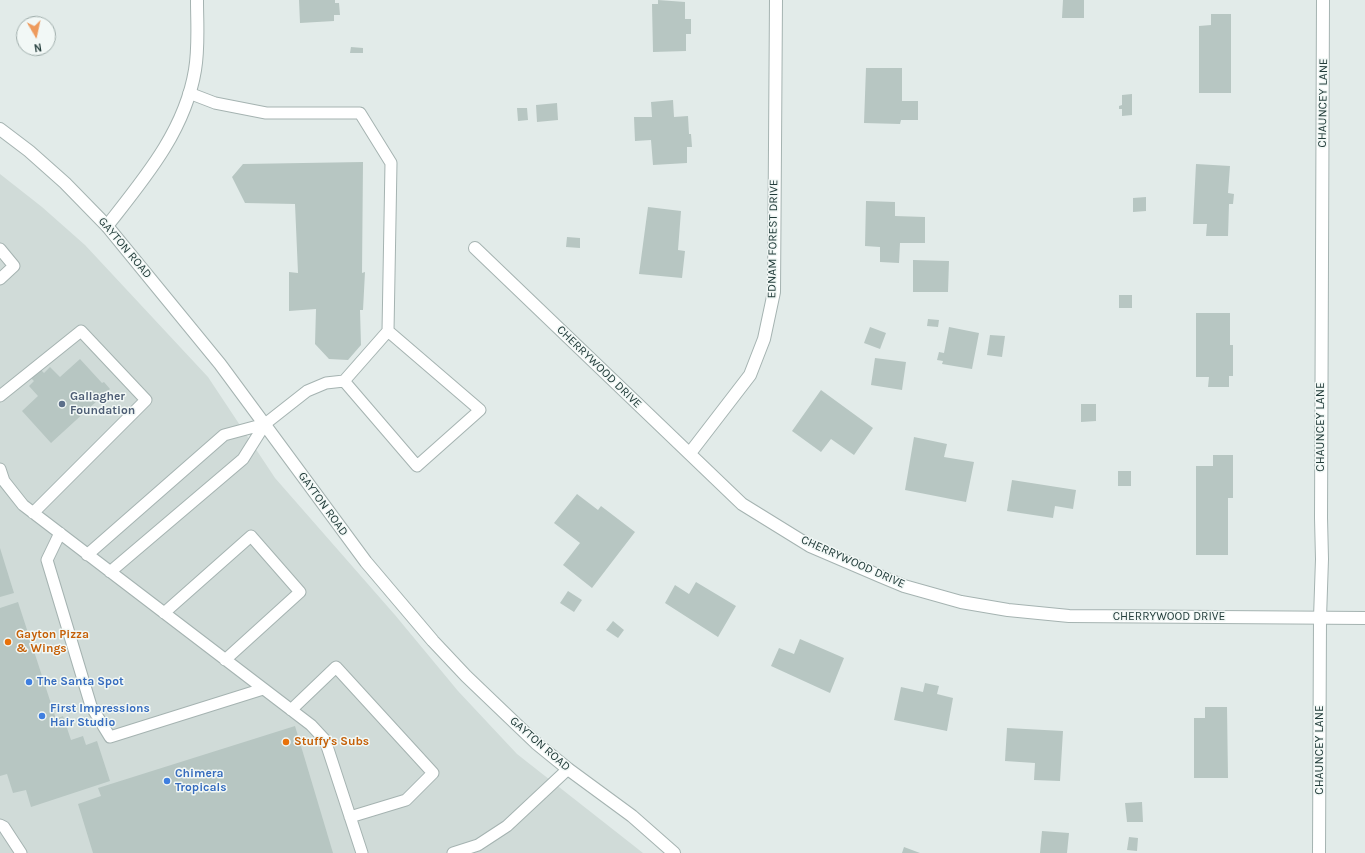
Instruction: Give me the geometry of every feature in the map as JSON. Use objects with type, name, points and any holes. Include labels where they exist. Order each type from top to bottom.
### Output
[{"type":"street","points":[[107,226],[149,173],[176,130],[189,93],[197,54],[197,0]]},
{"type":"street","name":"EDNAM FOREST DRIVE","points":[[690,453],[750,375],[764,339],[774,292],[776,0]]},
{"type":"street","name":"CHAUNCEY LANE","points":[[1319,853],[1320,618],[1322,559],[1323,0]]},
{"type":"street","name":"GAYTON ROAD","points":[[0,129],[29,151],[65,183],[107,226],[220,364],[366,562],[404,608],[466,676],[536,743],[568,769],[632,816],[674,853]]},
{"type":"street","name":"CHERRYWOOD DRIVE","points":[[475,248],[742,504],[810,546],[904,586],[961,602],[1008,610],[1069,616],[1365,618]]},
{"type":"lane","points":[[110,572],[243,459],[265,424],[307,391],[326,383],[344,381],[388,330],[391,163],[360,113],[266,113],[215,103],[189,93]]},
{"type":"lane","points":[[0,249],[14,266],[0,279]]},
{"type":"lane","points":[[344,381],[417,466],[480,410],[388,330]]},
{"type":"lane","points":[[0,396],[81,331],[146,400],[33,513]]},
{"type":"lane","points":[[87,555],[224,435],[265,424]]},
{"type":"lane","points":[[0,469],[4,481],[23,505],[311,725],[325,740],[362,853]]},
{"type":"lane","points":[[60,533],[47,560],[91,706],[110,737],[263,689]]},
{"type":"lane","points":[[164,613],[251,536],[300,592],[225,660]]},
{"type":"lane","points":[[291,710],[336,667],[433,773],[406,800],[350,817]]},
{"type":"lane","points":[[452,853],[478,845],[507,826],[568,769]]},
{"type":"lane","points":[[0,825],[4,827],[21,853]]},
{"type":"shaded area","points":[[0,174],[42,207],[85,245],[208,377],[275,478],[395,615],[458,691],[517,754],[643,853],[0,853]]},
{"type":"building","points":[[299,0],[335,0],[335,3],[339,3],[340,15],[334,15],[334,21],[300,23]]},
{"type":"building","points":[[658,0],[685,2],[685,19],[691,19],[691,34],[686,34],[686,51],[653,52],[652,4],[658,4]]},
{"type":"building","points":[[1063,0],[1084,0],[1084,18],[1062,18]]},
{"type":"building","points":[[1211,14],[1231,14],[1231,93],[1199,93],[1199,26],[1211,25]]},
{"type":"building","points":[[351,47],[363,48],[363,53],[350,53]]},
{"type":"building","points":[[866,68],[902,68],[902,101],[918,101],[918,120],[901,120],[900,124],[864,123]]},
{"type":"building","points":[[1132,94],[1132,115],[1122,116],[1122,109],[1119,109],[1119,106],[1122,105],[1122,95]]},
{"type":"building","points":[[673,100],[674,117],[688,116],[689,134],[691,134],[692,147],[687,147],[687,163],[653,165],[651,140],[635,141],[634,117],[652,117],[651,102]]},
{"type":"building","points":[[557,103],[558,120],[537,122],[536,105]]},
{"type":"building","points":[[517,108],[527,108],[528,120],[518,121]]},
{"type":"building","points":[[363,162],[362,273],[365,272],[363,310],[360,310],[361,345],[348,360],[329,359],[315,344],[316,309],[289,311],[289,272],[298,273],[295,204],[245,203],[232,177],[243,164]]},
{"type":"building","points":[[1196,164],[1230,166],[1228,193],[1234,194],[1233,204],[1229,204],[1228,236],[1206,236],[1207,224],[1193,224]]},
{"type":"building","points":[[1146,197],[1146,211],[1133,212],[1133,198]]},
{"type":"building","points":[[866,201],[895,202],[895,216],[925,217],[925,243],[900,243],[899,263],[880,262],[880,247],[865,246]]},
{"type":"building","points":[[648,207],[681,211],[678,250],[685,251],[682,278],[639,274]]},
{"type":"building","points":[[567,237],[580,238],[580,248],[566,247]]},
{"type":"building","points":[[913,260],[949,261],[948,292],[913,292]]},
{"type":"building","points":[[1119,295],[1132,295],[1132,308],[1119,308]]},
{"type":"building","points":[[1196,313],[1230,313],[1230,345],[1233,345],[1233,376],[1229,376],[1229,387],[1208,387],[1209,377],[1196,377]]},
{"type":"building","points":[[928,319],[939,320],[938,327],[927,326]]},
{"type":"building","points":[[870,327],[886,333],[880,349],[864,343]]},
{"type":"building","points":[[949,327],[979,333],[972,369],[942,364],[943,361],[937,360],[939,352],[944,353]]},
{"type":"building","points":[[990,335],[1005,336],[1002,357],[987,355]]},
{"type":"building","points":[[875,358],[906,362],[902,390],[871,385]]},
{"type":"building","name":"Gallagher Foundation","points":[[80,359],[102,383],[104,382],[110,389],[51,443],[22,411],[38,396],[29,386],[34,381],[31,378],[40,369],[44,373],[50,367],[60,377]]},
{"type":"building","points":[[821,390],[873,428],[854,455],[831,439],[821,452],[792,431]]},
{"type":"building","points":[[1081,404],[1096,404],[1096,421],[1081,422]]},
{"type":"building","points":[[914,437],[947,444],[944,457],[974,462],[966,502],[905,490]]},
{"type":"building","points":[[1213,455],[1233,455],[1233,498],[1228,498],[1228,555],[1196,555],[1196,466],[1213,466]]},
{"type":"building","points":[[1118,471],[1131,471],[1131,486],[1118,486]]},
{"type":"building","points":[[1012,480],[1076,490],[1073,509],[1055,506],[1053,518],[1007,511]]},
{"type":"building","points":[[577,494],[598,510],[601,506],[635,532],[592,588],[563,565],[580,543],[554,523]]},
{"type":"building","points":[[0,548],[14,593],[0,597]]},
{"type":"building","points":[[696,582],[736,606],[718,637],[665,603],[675,585],[689,594]]},
{"type":"building","points":[[568,591],[582,600],[574,612],[560,603]]},
{"type":"building","points":[[18,602],[56,719],[63,716],[71,740],[83,736],[86,745],[97,741],[110,781],[31,807],[26,790],[13,793],[7,774],[0,776],[0,608]]},
{"type":"building","points":[[613,621],[624,630],[618,638],[606,630]]},
{"type":"building","points":[[800,639],[844,658],[830,693],[771,666],[779,648],[794,654]]},
{"type":"building","points":[[925,683],[939,686],[937,694],[953,698],[947,731],[894,720],[901,687],[923,692]]},
{"type":"building","points":[[1205,707],[1227,707],[1228,778],[1194,778],[1194,718],[1205,718]]},
{"type":"building","points":[[295,726],[333,853],[93,853],[78,804],[101,796],[98,788]]},
{"type":"building","points":[[1007,728],[1063,731],[1060,781],[1034,780],[1035,763],[1005,761]]},
{"type":"building","points":[[1142,802],[1143,822],[1127,822],[1125,803]]},
{"type":"building","points":[[1042,831],[1069,833],[1067,853],[1040,853]]},
{"type":"building","points":[[1129,837],[1138,838],[1137,851],[1127,850]]},
{"type":"building","points":[[904,847],[920,853],[902,853]]},
{"type":"place","name":"Gallagher Foundation","points":[[62,404]]},
{"type":"place","name":"Gayton Pizza & Wings","points":[[8,642]]},
{"type":"place","name":"The Santa Spot","points":[[29,682]]},
{"type":"place","name":"First Impressions Hair Studio","points":[[42,716]]},
{"type":"place","name":"Stuffy's Subs","points":[[286,742]]},
{"type":"place","name":"Chimera Tropicals","points":[[167,781]]}]
